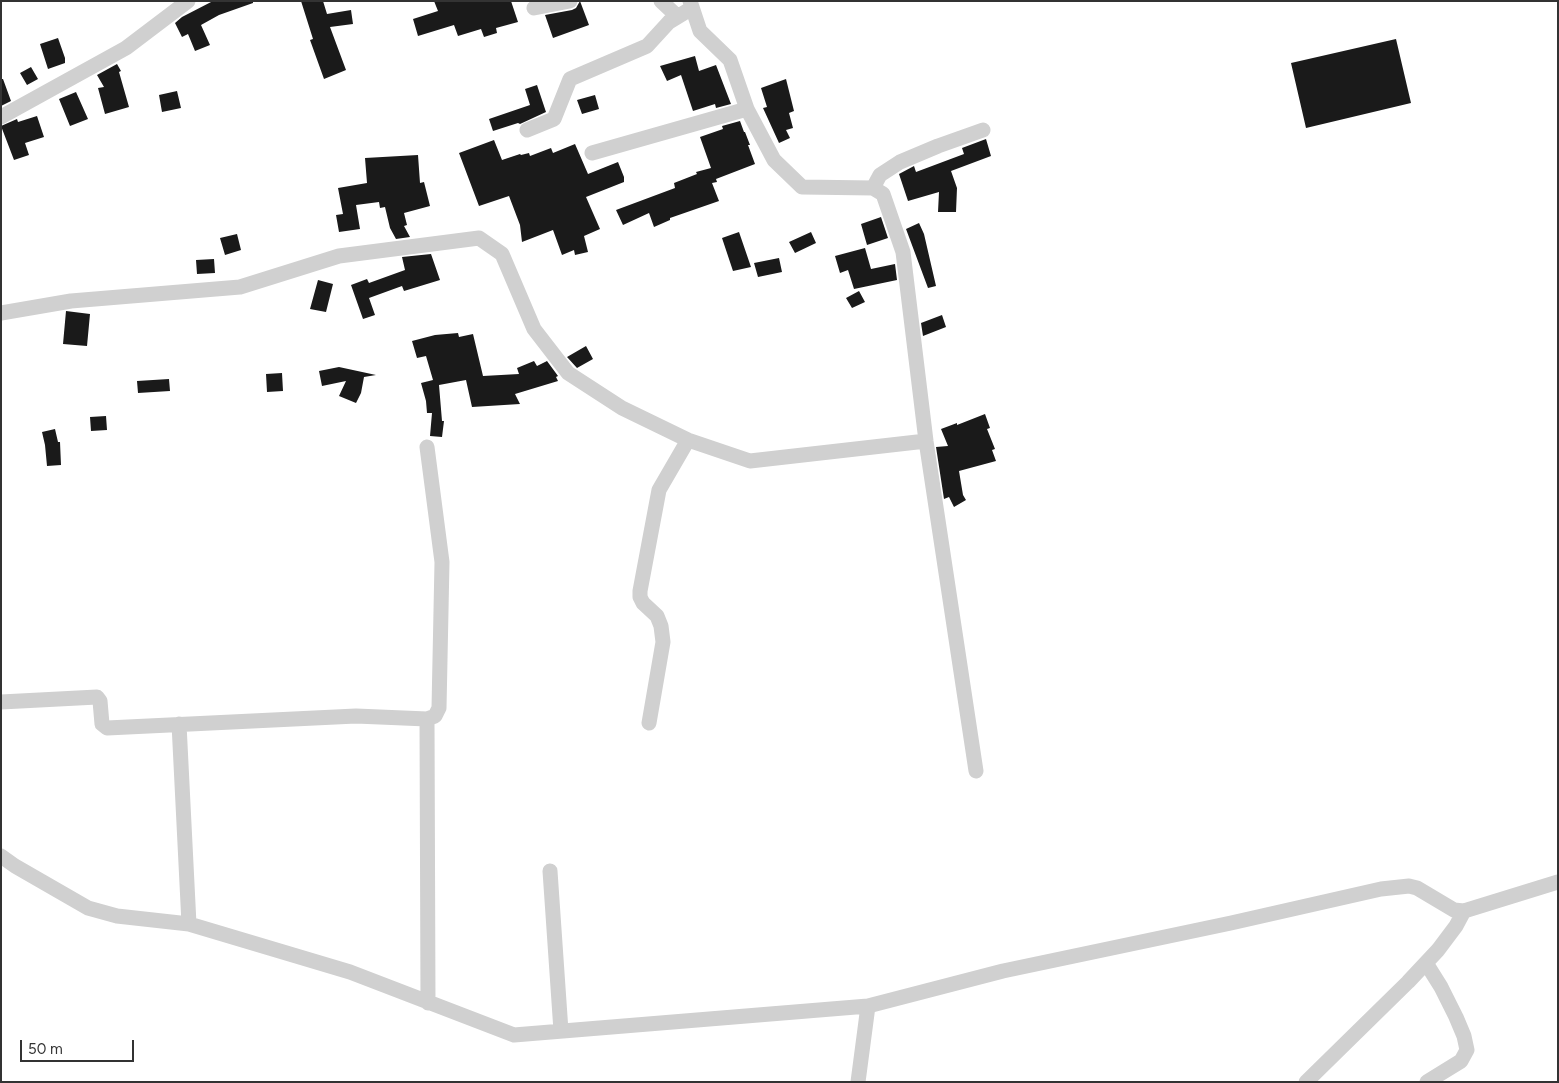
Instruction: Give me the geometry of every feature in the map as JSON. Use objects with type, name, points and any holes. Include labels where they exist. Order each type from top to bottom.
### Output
[{"type":"street","points":[[1,117],[126,48],[188,1]]},
{"type":"street","points":[[534,8],[570,1]]},
{"type":"street","points":[[661,1],[677,16]]},
{"type":"street","points":[[527,130],[554,119],[570,79],[648,46],[669,22],[691,4],[700,31],[730,60],[747,109],[774,160],[802,187],[873,188],[883,194],[903,252],[926,440],[976,771]]},
{"type":"street","points":[[592,153],[747,109]]},
{"type":"street","points":[[873,188],[880,175],[900,162],[983,130]]},
{"type":"street","points":[[1,313],[71,301],[240,287],[339,256],[479,238],[502,254],[534,329],[568,373],[622,408],[688,440],[750,461],[926,440]]},
{"type":"street","points":[[649,723],[663,642],[662,626],[657,616],[643,603],[640,591],[660,490],[688,440]]},
{"type":"street","points":[[1,702],[99,698],[102,724],[107,728],[356,716],[426,719],[435,716],[439,708],[442,562],[427,447]]},
{"type":"street","points":[[426,719],[428,1003]]},
{"type":"street","points":[[179,724],[189,924]]},
{"type":"street","points":[[1,856],[88,908],[117,916],[189,924],[350,972],[514,1035],[868,1006],[1003,972],[1381,889],[1408,886],[1417,888],[1459,910],[1558,882]]},
{"type":"street","points":[[550,871],[561,1031]]},
{"type":"street","points":[[1306,1082],[1426,963],[1456,926],[1459,910]]},
{"type":"street","points":[[1426,963],[1456,1017],[1464,1036],[1467,1050],[1461,1061],[1427,1082]]},
{"type":"street","points":[[858,1082],[868,1006]]},
{"type":"building","points":[[213,1],[253,1],[253,3],[219,15],[201,25],[210,45],[195,51],[188,34],[182,37],[175,23],[182,17]]},
{"type":"building","points":[[301,1],[323,1],[327,14],[351,10],[353,24],[330,27],[346,70],[324,79],[310,40],[313,39]]},
{"type":"building","points":[[434,1],[511,1],[518,22],[496,28],[497,33],[484,37],[481,29],[458,36],[454,25],[418,36],[413,19],[438,11]]},
{"type":"building","points":[[580,1],[589,25],[553,38],[545,15],[572,10],[576,8]]},
{"type":"building","points":[[58,38],[65,63],[48,69],[40,44]]},
{"type":"building","points":[[1396,39],[1411,103],[1306,128],[1291,63]]},
{"type":"building","points":[[695,56],[699,71],[716,65],[731,104],[716,108],[715,104],[693,111],[681,75],[667,81],[660,66]]},
{"type":"building","points":[[117,64],[121,71],[119,72],[129,107],[105,114],[98,88],[104,87],[97,75]]},
{"type":"building","points":[[31,67],[38,79],[27,85],[20,73]]},
{"type":"building","points":[[1,79],[3,79],[11,101],[1,106]]},
{"type":"building","points":[[786,79],[794,111],[789,113],[793,128],[786,130],[790,138],[779,143],[763,108],[767,107],[761,88]]},
{"type":"building","points":[[537,85],[546,112],[520,124],[493,131],[489,119],[530,105],[525,89]]},
{"type":"building","points":[[177,91],[181,108],[162,112],[159,95]]},
{"type":"building","points":[[76,92],[88,119],[70,126],[59,99]]},
{"type":"building","points":[[595,95],[599,109],[582,114],[577,100]]},
{"type":"building","points":[[37,116],[44,137],[25,143],[29,155],[14,160],[1,126],[17,119],[18,122]]},
{"type":"building","points":[[740,121],[750,145],[748,145],[755,164],[716,179],[717,182],[712,183],[719,201],[670,218],[670,220],[654,227],[649,213],[623,225],[616,210],[675,188],[674,183],[697,174],[696,172],[711,168],[700,137],[723,129],[722,126]]},
{"type":"building","points":[[986,139],[991,156],[951,171],[957,188],[956,212],[938,212],[939,192],[908,201],[899,174],[914,166],[916,172],[964,154],[962,148]]},
{"type":"building","points":[[494,140],[502,160],[520,154],[529,153],[530,156],[551,148],[553,153],[575,144],[588,174],[618,162],[624,182],[586,197],[600,229],[584,236],[588,252],[575,255],[574,250],[562,255],[553,230],[522,242],[520,225],[509,196],[479,206],[459,153]]},
{"type":"building","points":[[418,155],[420,183],[424,182],[430,206],[404,213],[407,225],[404,226],[410,237],[396,239],[390,228],[385,207],[380,208],[379,202],[356,205],[360,229],[339,232],[336,215],[343,214],[338,188],[367,183],[365,158]]},
{"type":"building","points":[[881,217],[888,238],[867,245],[861,224]]},
{"type":"building","points":[[919,223],[924,234],[936,286],[928,288],[906,229]]},
{"type":"building","points":[[739,232],[751,267],[733,271],[722,238]]},
{"type":"building","points":[[811,232],[816,243],[795,253],[789,242]]},
{"type":"building","points":[[237,234],[241,250],[225,255],[220,238]]},
{"type":"building","points":[[865,248],[871,269],[895,264],[897,280],[854,289],[848,270],[840,273],[835,256]]},
{"type":"building","points":[[431,254],[440,280],[404,291],[402,286],[369,298],[375,315],[363,319],[351,285],[367,279],[369,283],[405,270],[402,257]]},
{"type":"building","points":[[779,258],[782,272],[758,277],[754,263]]},
{"type":"building","points":[[214,259],[215,273],[197,274],[196,260]]},
{"type":"building","points":[[318,280],[333,284],[326,312],[310,309]]},
{"type":"building","points":[[859,291],[865,302],[852,308],[846,298]]},
{"type":"building","points":[[66,311],[90,314],[87,346],[63,344]]},
{"type":"building","points":[[942,315],[946,327],[923,336],[921,323]]},
{"type":"building","points":[[458,333],[459,337],[473,334],[483,376],[519,374],[517,368],[534,361],[537,366],[547,361],[558,376],[556,377],[558,381],[515,394],[520,404],[472,407],[466,380],[439,385],[442,421],[444,421],[442,437],[430,436],[432,413],[427,413],[421,383],[433,380],[426,356],[417,358],[412,341],[435,335]]},
{"type":"building","points":[[586,346],[593,359],[577,368],[567,357]]},
{"type":"building","points":[[339,367],[376,375],[364,377],[361,393],[356,403],[339,396],[346,381],[322,386],[319,371]]},
{"type":"building","points":[[282,373],[283,391],[267,392],[266,374]]},
{"type":"building","points":[[169,379],[170,391],[138,393],[137,381]]},
{"type":"building","points":[[985,414],[990,428],[987,429],[995,449],[992,450],[996,461],[959,471],[963,495],[966,500],[954,507],[949,497],[944,499],[936,447],[948,446],[941,429]]},
{"type":"building","points":[[106,416],[107,430],[91,431],[90,417]]},
{"type":"building","points":[[55,429],[58,442],[60,442],[61,465],[47,466],[42,432]]}]
